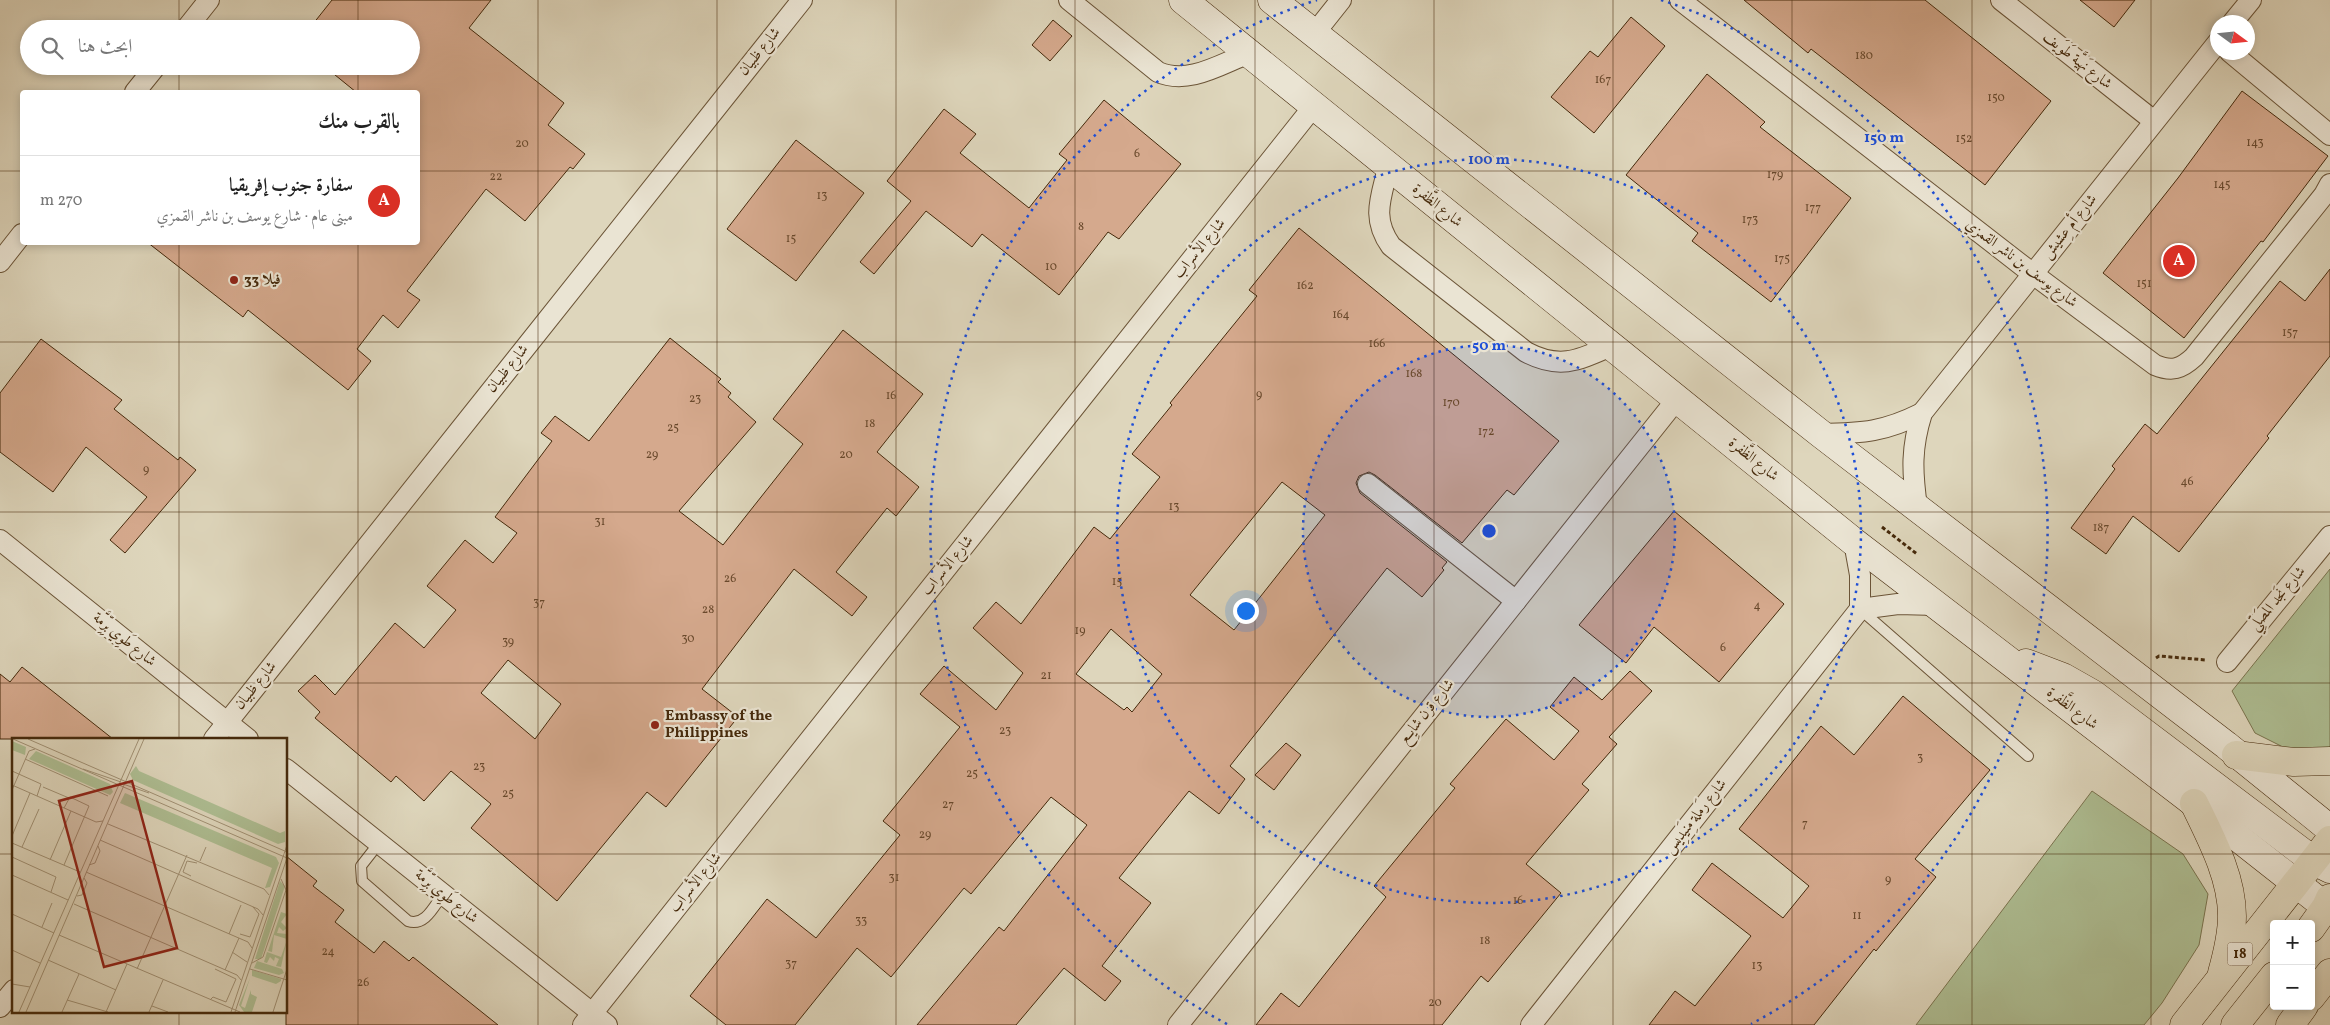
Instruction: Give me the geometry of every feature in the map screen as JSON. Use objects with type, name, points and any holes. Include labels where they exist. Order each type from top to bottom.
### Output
[{"type":"main road","points":[[1272,0],[1822,434],[2236,754],[2330,829]]},
{"type":"main road","name":"شارع الظَّفرة","points":[[1194,4],[1247,54],[1854,542],[2326,906]]},
{"type":"main road","points":[[2001,655],[2063,678],[2093,694],[2325,856]]},
{"type":"main road","points":[[2236,754],[2294,762],[2330,761]]},
{"type":"main road","points":[[2194,803],[2214,842],[2230,895],[2232,916],[2229,945],[2220,980]]},
{"type":"main road","name":"18","points":[[2184,1025],[2297,884],[2325,856]]},
{"type":"main road","points":[[2315,992],[2330,973]]},
{"type":"main road","points":[[2235,1025],[2270,981]]},
{"type":"main road","points":[[2290,1025],[2301,1010]]},
{"type":"street","points":[[193,20],[208,0]]},
{"type":"street","name":"شارع ظبيان","points":[[215,738],[802,0]]},
{"type":"street","points":[[1069,0],[1158,72],[1168,76],[1188,77],[1247,54]]},
{"type":"street","points":[[1314,34],[1341,0]]},
{"type":"street","name":"شارع يوسف بن ناشر القمزي","points":[[1680,0],[2032,274],[2155,365],[2167,370],[2178,369],[2194,357],[2324,195],[2330,184]]},
{"type":"street","name":"شارع نَهيَّة طَوَيف","points":[[2000,0],[2154,121]]},
{"type":"street","points":[[2239,15],[2251,0]]},
{"type":"street","name":"شارع أم عِشيش","points":[[1917,507],[1912,458],[1914,436],[1922,412],[2210,52]]},
{"type":"street","points":[[2240,60],[2330,135]]},
{"type":"street","points":[[137,90],[149,75]]},
{"type":"street","name":"شارع الأسراب","points":[[594,1021],[1313,107]]},
{"type":"street","points":[[1388,168],[1378,214],[1382,231],[1391,246],[1526,352],[1538,358],[1551,362],[1574,361],[1611,346]]},
{"type":"street","points":[[0,262],[20,237]]},
{"type":"street","name":"شارع قرن شايِع","points":[[1178,1025],[1677,399]]},
{"type":"street","name":"شارع أم عِشيش","points":[[1822,434],[1876,432],[1895,426],[1922,412]]},
{"type":"street","points":[[1368,484],[1516,601]]},
{"type":"street","name":"شارع نَجد المصَلِّي","points":[[2227,662],[2330,536]]},
{"type":"street","name":"شارع طَوِي بِرِّمَّة","points":[[0,540],[247,738]]},
{"type":"street","points":[[1854,542],[1860,575],[1860,609],[1898,604],[1936,605]]},
{"type":"street","name":"شارع رَملة مِنَيدِيس","points":[[1531,1025],[1860,609]]},
{"type":"street","name":"شارع طَوِي بِرِّمَّة","points":[[288,771],[443,894],[594,1021]]},
{"type":"street","points":[[0,1007],[12,992]]},
{"type":"lane","points":[[1860,609],[2028,756]]},
{"type":"lane","points":[[379,843],[361,866],[362,881],[408,921],[413,923],[423,920],[443,894]]},
{"type":"path","points":[[1874,522],[1917,554]]},
{"type":"path","points":[[2131,673],[2159,656],[2227,662]]},
{"type":"green space","points":[[2330,569],[2330,749],[2291,751],[2255,733],[2232,691]]},
{"type":"green space","points":[[2092,791],[2183,854],[2208,894],[2199,945],[2162,1003],[2144,1025],[1916,1025]]},
{"type":"building","points":[[332,0],[491,0],[469,28],[564,103],[548,125],[585,154],[573,169],[570,167],[525,221],[486,189],[407,291],[420,300],[398,328],[383,315],[357,349],[371,361],[348,390],[248,310],[243,317],[151,245],[420,245],[420,90],[354,90],[335,75],[420,75],[420,20],[316,20]]},
{"type":"building","points":[[1744,0],[1925,0],[2051,101],[1985,185],[1811,49],[1808,53]]},
{"type":"building","points":[[2080,0],[2135,0],[2114,27]]},
{"type":"building","points":[[1631,17],[1665,46],[1594,133],[1551,97],[1590,51],[1598,57]]},
{"type":"building","points":[[1053,20],[1072,36],[1050,61],[1032,45]]},
{"type":"building","points":[[1707,74],[1765,122],[1760,127],[1851,198],[1771,302],[1692,241],[1698,233],[1626,175]]},
{"type":"building","points":[[2242,91],[2328,156],[2263,242],[2261,241],[2184,338],[2103,273],[2178,178]]},
{"type":"building","points":[[1104,100],[1181,164],[1119,239],[1108,232],[1059,295],[982,234],[972,247],[926,211],[874,274],[860,262],[911,201],[887,181],[944,109],[976,134],[960,153],[1029,208],[1067,160],[1059,154]]},
{"type":"building","points":[[796,140],[864,193],[796,281],[727,229]]},
{"type":"building","points":[[1299,228],[1559,441],[1514,495],[1507,490],[1462,543],[1375,475],[1369,472],[1359,476],[1356,483],[1360,493],[1447,562],[1442,568],[1444,570],[1422,597],[1387,568],[1230,766],[1245,779],[1219,814],[1189,791],[1119,878],[1151,903],[1102,966],[1121,981],[1105,1001],[1064,968],[1016,1025],[917,1025],[999,927],[1004,931],[1087,825],[1051,797],[971,894],[964,888],[891,977],[857,948],[795,1025],[726,1025],[690,996],[767,899],[816,938],[900,835],[883,821],[960,727],[920,694],[944,666],[996,710],[1023,673],[973,628],[996,602],[1021,624],[1094,527],[1110,539],[1160,477],[1132,454],[1172,405],[1170,403],[1257,296],[1249,290]],"holes":[[[1282,482],[1325,515],[1234,630],[1190,595]],[[1111,629],[1162,674],[1132,712],[1127,707],[1124,710],[1076,674]]]},
{"type":"building","points":[[2330,269],[2330,356],[2267,436],[2269,438],[2179,552],[2133,516],[2106,554],[2071,528],[2115,469],[2112,466],[2145,424],[2157,434],[2280,281],[2305,301]]},
{"type":"building","points":[[843,330],[923,394],[877,452],[919,487],[896,516],[887,508],[836,572],[867,597],[852,616],[794,569],[702,689],[738,717],[666,807],[647,792],[557,901],[471,828],[491,804],[451,771],[424,801],[396,776],[391,782],[315,718],[320,712],[298,691],[315,675],[335,695],[395,623],[424,648],[456,610],[427,586],[465,540],[493,563],[517,533],[495,517],[552,441],[541,433],[555,416],[589,441],[670,338],[721,379],[718,382],[731,393],[728,397],[756,422],[679,511],[723,545],[803,444],[773,419]],"holes":[[[508,660],[561,704],[535,739],[481,693]]]},
{"type":"building","points":[[41,339],[122,400],[114,409],[178,460],[180,457],[196,470],[125,553],[110,540],[147,497],[86,447],[53,492],[0,452],[0,393]]},
{"type":"building","points":[[1674,511],[1784,604],[1719,682],[1654,627],[1626,663],[1579,625]]},
{"type":"building","points":[[22,667],[112,738],[0,739],[0,674],[10,682]]},
{"type":"building","points":[[1630,671],[1652,691],[1609,737],[1617,744],[1582,784],[1589,790],[1526,864],[1561,893],[1488,982],[1481,976],[1442,1025],[1256,1025],[1281,993],[1299,1007],[1386,897],[1374,886],[1455,788],[1450,784],[1506,719],[1554,760],[1579,731],[1550,707],[1574,677],[1602,700]]},
{"type":"building","points":[[1903,696],[1990,770],[1915,859],[1936,877],[1876,951],[1874,949],[1814,1025],[1649,1025],[1675,991],[1695,1006],[1751,936],[1692,890],[1712,863],[1783,918],[1809,886],[1739,829],[1821,726],[1854,755]]},
{"type":"building","points":[[1286,743],[1301,755],[1274,790],[1255,775]]},
{"type":"building","points":[[288,858],[317,881],[313,886],[344,910],[335,922],[374,953],[384,941],[409,961],[413,957],[498,1025],[286,1025],[286,1012],[288,1012]]},
{"type":"place","name":"سفارة جنوب إفريقيا","points":[[2179,261]]},
{"type":"place","name":"فيلا 33","points":[[234,280]]},
{"type":"place","name":"Embassy of the Philippines","points":[[655,725]]}]
